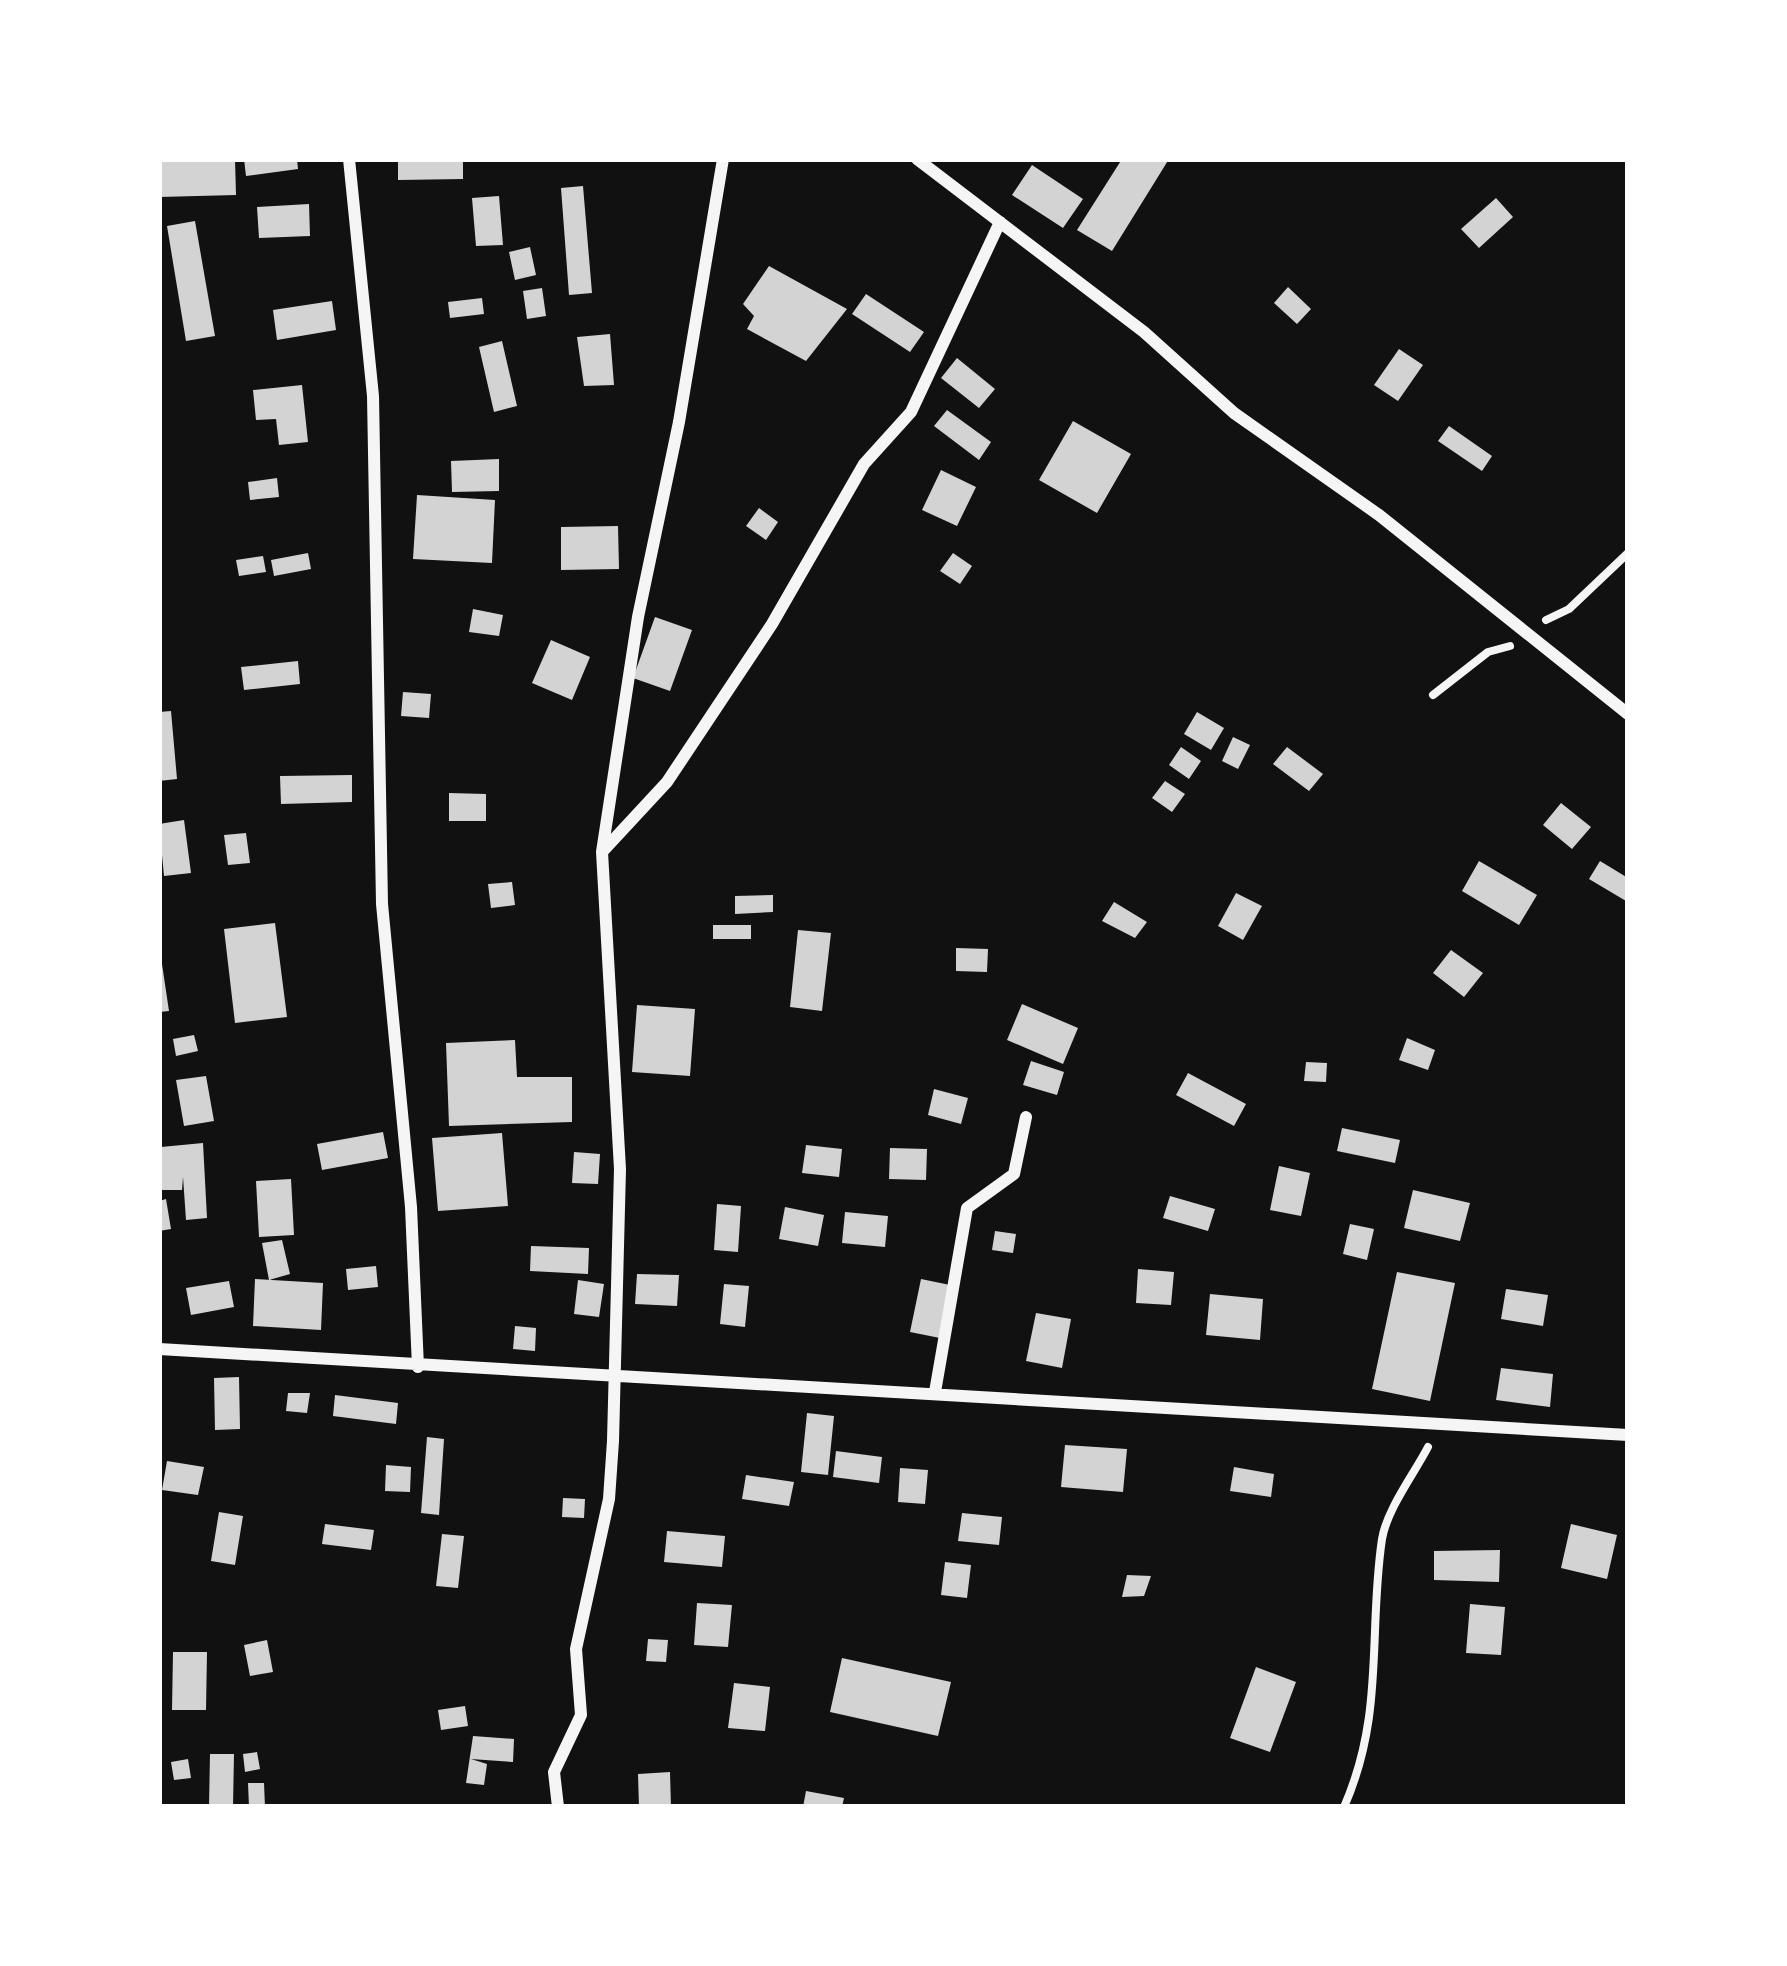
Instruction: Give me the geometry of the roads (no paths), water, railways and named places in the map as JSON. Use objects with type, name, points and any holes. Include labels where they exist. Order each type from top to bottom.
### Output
[{"type":"street","points":[[349,159],[373,396],[382,904],[411,1207],[418,1367]]},
{"type":"street","points":[[558,1807],[554,1772],[581,1715],[576,1649],[609,1499],[620,1169],[602,852],[630,661],[679,422],[723,159]]},
{"type":"street","points":[[917,159],[1144,332],[1234,413],[1379,514],[1628,714]]},
{"type":"street","points":[[602,852],[667,782],[772,624],[864,464],[911,412],[1000,222]]},
{"type":"street","points":[[935,1392],[967,1208],[1014,1174],[1026,1118]]},
{"type":"street","points":[[159,1349],[418,1367],[935,1392],[1438,1428],[1628,1435]]}]
